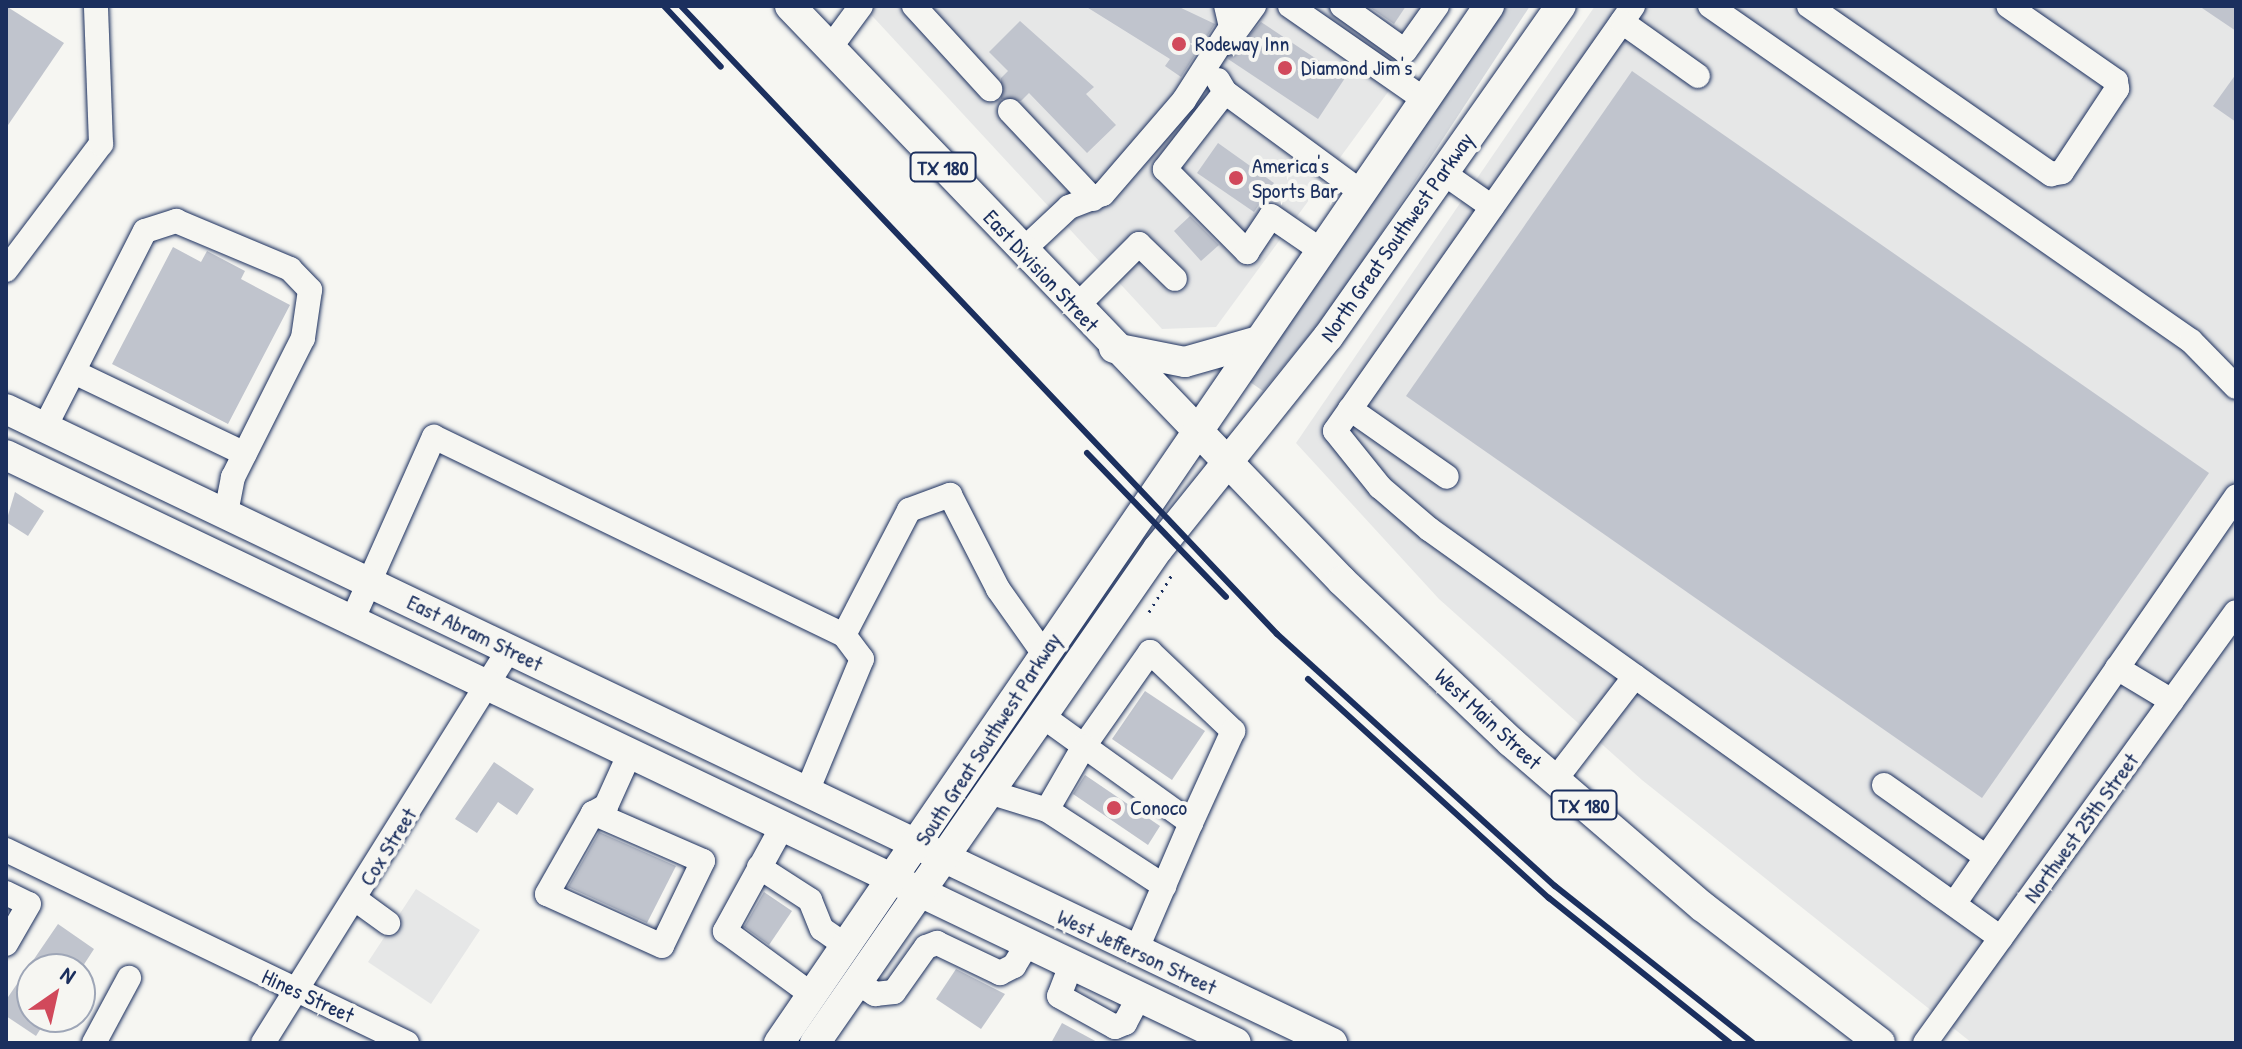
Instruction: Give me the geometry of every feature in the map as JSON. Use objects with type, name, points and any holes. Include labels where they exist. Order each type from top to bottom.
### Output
[{"type":"main road","name":"East Division Street","points":[[790,6],[1193,431]]},
{"type":"main road","points":[[1193,431],[1489,6]]},
{"type":"main road","name":"North Great Southwest Parkway","points":[[1225,462],[1328,337],[1561,6]]},
{"type":"main road","points":[[1114,348],[1185,362],[1255,342]]},
{"type":"main road","name":"East Abram Street","points":[[6,409],[509,649],[930,855]]},
{"type":"main road","name":"West Main Street","points":[[1193,431],[1555,780],[1703,907],[1880,1043]]},
{"type":"main road","name":"South Great Southwest Parkway","points":[[930,855],[1044,654],[1193,431]]},
{"type":"main road","points":[[7,457],[29,436],[41,436],[164,485]]},
{"type":"main road","name":"East Abram Street","points":[[7,457],[488,689],[907,886]]},
{"type":"main road","name":"South Great Southwest Parkway","points":[[779,1043],[846,946],[907,886],[930,855],[989,792],[1041,715],[1225,462]]},
{"type":"main road","name":"West Jefferson Street","points":[[930,855],[1332,1043]]},
{"type":"main road","name":"South Great Southwest Parkway","points":[[815,1043],[857,982],[907,886]]},
{"type":"main road","name":"West Jefferson Street","points":[[907,886],[1146,1000],[1199,1035],[1236,1043]]},
{"type":"main road","points":[[1146,1000],[1173,968]]},
{"type":"street","points":[[6,270],[101,144],[96,6]]},
{"type":"street","points":[[830,48],[861,6]]},
{"type":"street","points":[[914,6],[990,89]]},
{"type":"street","points":[[1022,251],[1069,207],[1093,199],[1184,100],[1231,27],[1226,6]]},
{"type":"street","points":[[1254,6],[1220,52],[1214,72],[1225,92],[1360,191]]},
{"type":"street","points":[[1290,6],[1424,99]]},
{"type":"street","points":[[1342,6],[1405,51],[1437,6]]},
{"type":"street","points":[[1710,6],[2191,341],[2236,387]]},
{"type":"street","points":[[1809,6],[2051,174],[2062,172],[2117,89],[2116,81],[2008,6]]},
{"type":"street","points":[[1698,76],[1627,14],[1335,431],[1380,487],[1635,676],[2001,938]]},
{"type":"street","points":[[1225,92],[1165,169],[1247,252],[1271,216],[1319,249]]},
{"type":"street","points":[[1010,111],[1093,199]]},
{"type":"street","points":[[1442,172],[1492,207]]},
{"type":"street","points":[[45,427],[76,373],[145,231],[176,221],[290,269],[310,290],[303,338],[245,454],[226,514]]},
{"type":"street","points":[[1076,307],[1139,244],[1175,279]]},
{"type":"street","points":[[76,373],[245,454]]},
{"type":"street","points":[[1350,409],[1447,477]]},
{"type":"street","points":[[351,623],[434,437],[844,635],[862,659],[806,794]]},
{"type":"street","points":[[844,635],[909,510],[950,495],[998,589],[1044,654]]},
{"type":"street","points":[[1954,904],[2236,496]]},
{"type":"street","name":"Northwest 25th Street","points":[[1925,1043],[2236,612]]},
{"type":"street","name":"Cox Street","points":[[263,1043],[488,689],[509,649]]},
{"type":"street","points":[[1047,810],[1084,746],[1150,652],[1233,731],[1136,951]]},
{"type":"street","points":[[2117,668],[2172,701]]},
{"type":"street","points":[[1555,780],[1635,676]]},
{"type":"street","points":[[1041,715],[1191,823]]},
{"type":"street","points":[[593,813],[703,861],[662,946],[547,894],[593,813],[606,806],[629,755]]},
{"type":"street","points":[[1884,785],[1986,857]]},
{"type":"street","points":[[989,792],[1047,810],[1164,886]]},
{"type":"street","points":[[782,827],[725,931],[812,995]]},
{"type":"street","name":"Hines Street","points":[[6,850],[407,1043]]},
{"type":"street","points":[[759,867],[810,900],[822,929],[846,946]]},
{"type":"street","points":[[6,893],[29,904],[6,944]]},
{"type":"street","points":[[355,899],[388,923]]},
{"type":"street","points":[[857,982],[875,994],[894,992],[926,947],[937,943],[1000,973],[1014,966],[1027,944]]},
{"type":"street","points":[[94,1043],[129,978]]},
{"type":"shaded area","points":[[863,6],[1451,6],[1216,327],[1162,329]]},
{"type":"shaded area","points":[[1498,6],[1530,6],[1334,305],[1263,391],[1250,382]]},
{"type":"shaded area","points":[[1595,6],[2236,6],[2236,1043],[1972,1043],[1642,780],[1439,599],[1296,443]]},
{"type":"shaded area","points":[[416,889],[480,930],[431,1004],[368,962]]},
{"type":"building","points":[[6,6],[64,43],[6,128]]},
{"type":"building","name":"Rodeway Inn","points":[[1085,6],[1177,6],[1215,24],[1181,77],[1165,66],[1170,59]]},
{"type":"building","points":[[1368,6],[1406,6],[1394,24]]},
{"type":"building","points":[[2199,6],[2236,6],[2236,31]]},
{"type":"building","points":[[1020,21],[1094,87],[1086,94],[1116,125],[1087,153],[1029,93],[1021,101],[1001,99],[1001,78],[1008,71],[989,52]]},
{"type":"building","name":"Diamond Jim's","points":[[1261,22],[1345,78],[1318,119],[1228,59]]},
{"type":"building","points":[[1632,71],[2209,473],[1982,798],[1406,396]]},
{"type":"building","points":[[2236,74],[2236,122],[2213,106]]},
{"type":"building","name":"America's Sports Bar","points":[[1218,143],[1274,183],[1254,212],[1197,173]]},
{"type":"building","points":[[1190,216],[1219,245],[1201,261],[1174,231]]},
{"type":"building","points":[[173,247],[201,262],[207,251],[245,271],[241,279],[290,305],[228,424],[112,364]]},
{"type":"building","points":[[15,492],[44,511],[28,536],[6,522]]},
{"type":"building","points":[[1145,691],[1205,731],[1172,780],[1112,739]]},
{"type":"building","points":[[494,762],[534,789],[517,815],[498,802],[477,833],[455,819]]},
{"type":"building","name":"Conoco","points":[[1085,775],[1160,826],[1148,845],[1073,794]]},
{"type":"building","points":[[599,832],[676,866],[647,923],[568,887]]},
{"type":"building","points":[[764,892],[792,911],[769,945],[744,927]]},
{"type":"building","points":[[58,924],[94,949],[91,953],[38,953]]},
{"type":"building","points":[[956,969],[1005,994],[981,1029],[936,999]]},
{"type":"building","points":[[16,985],[16,1023],[6,1016],[6,1000]]},
{"type":"building","points":[[1062,1023],[1099,1043],[1051,1043]]},
{"type":"railway","points":[[664,6],[721,67]]},
{"type":"railway","points":[[681,6],[1277,634],[1555,886],[1753,1043]]},
{"type":"railway","points":[[1087,453],[1226,597]]},
{"type":"railway","points":[[1308,679],[1549,898],[1730,1043]]},
{"type":"place","name":"Rodeway Inn","points":[[1179,44]]},
{"type":"place","name":"Diamond Jim's","points":[[1285,68]]},
{"type":"place","name":"America's Sports Bar","points":[[1236,178]]},
{"type":"place","name":"Conoco","points":[[1114,808]]}]
